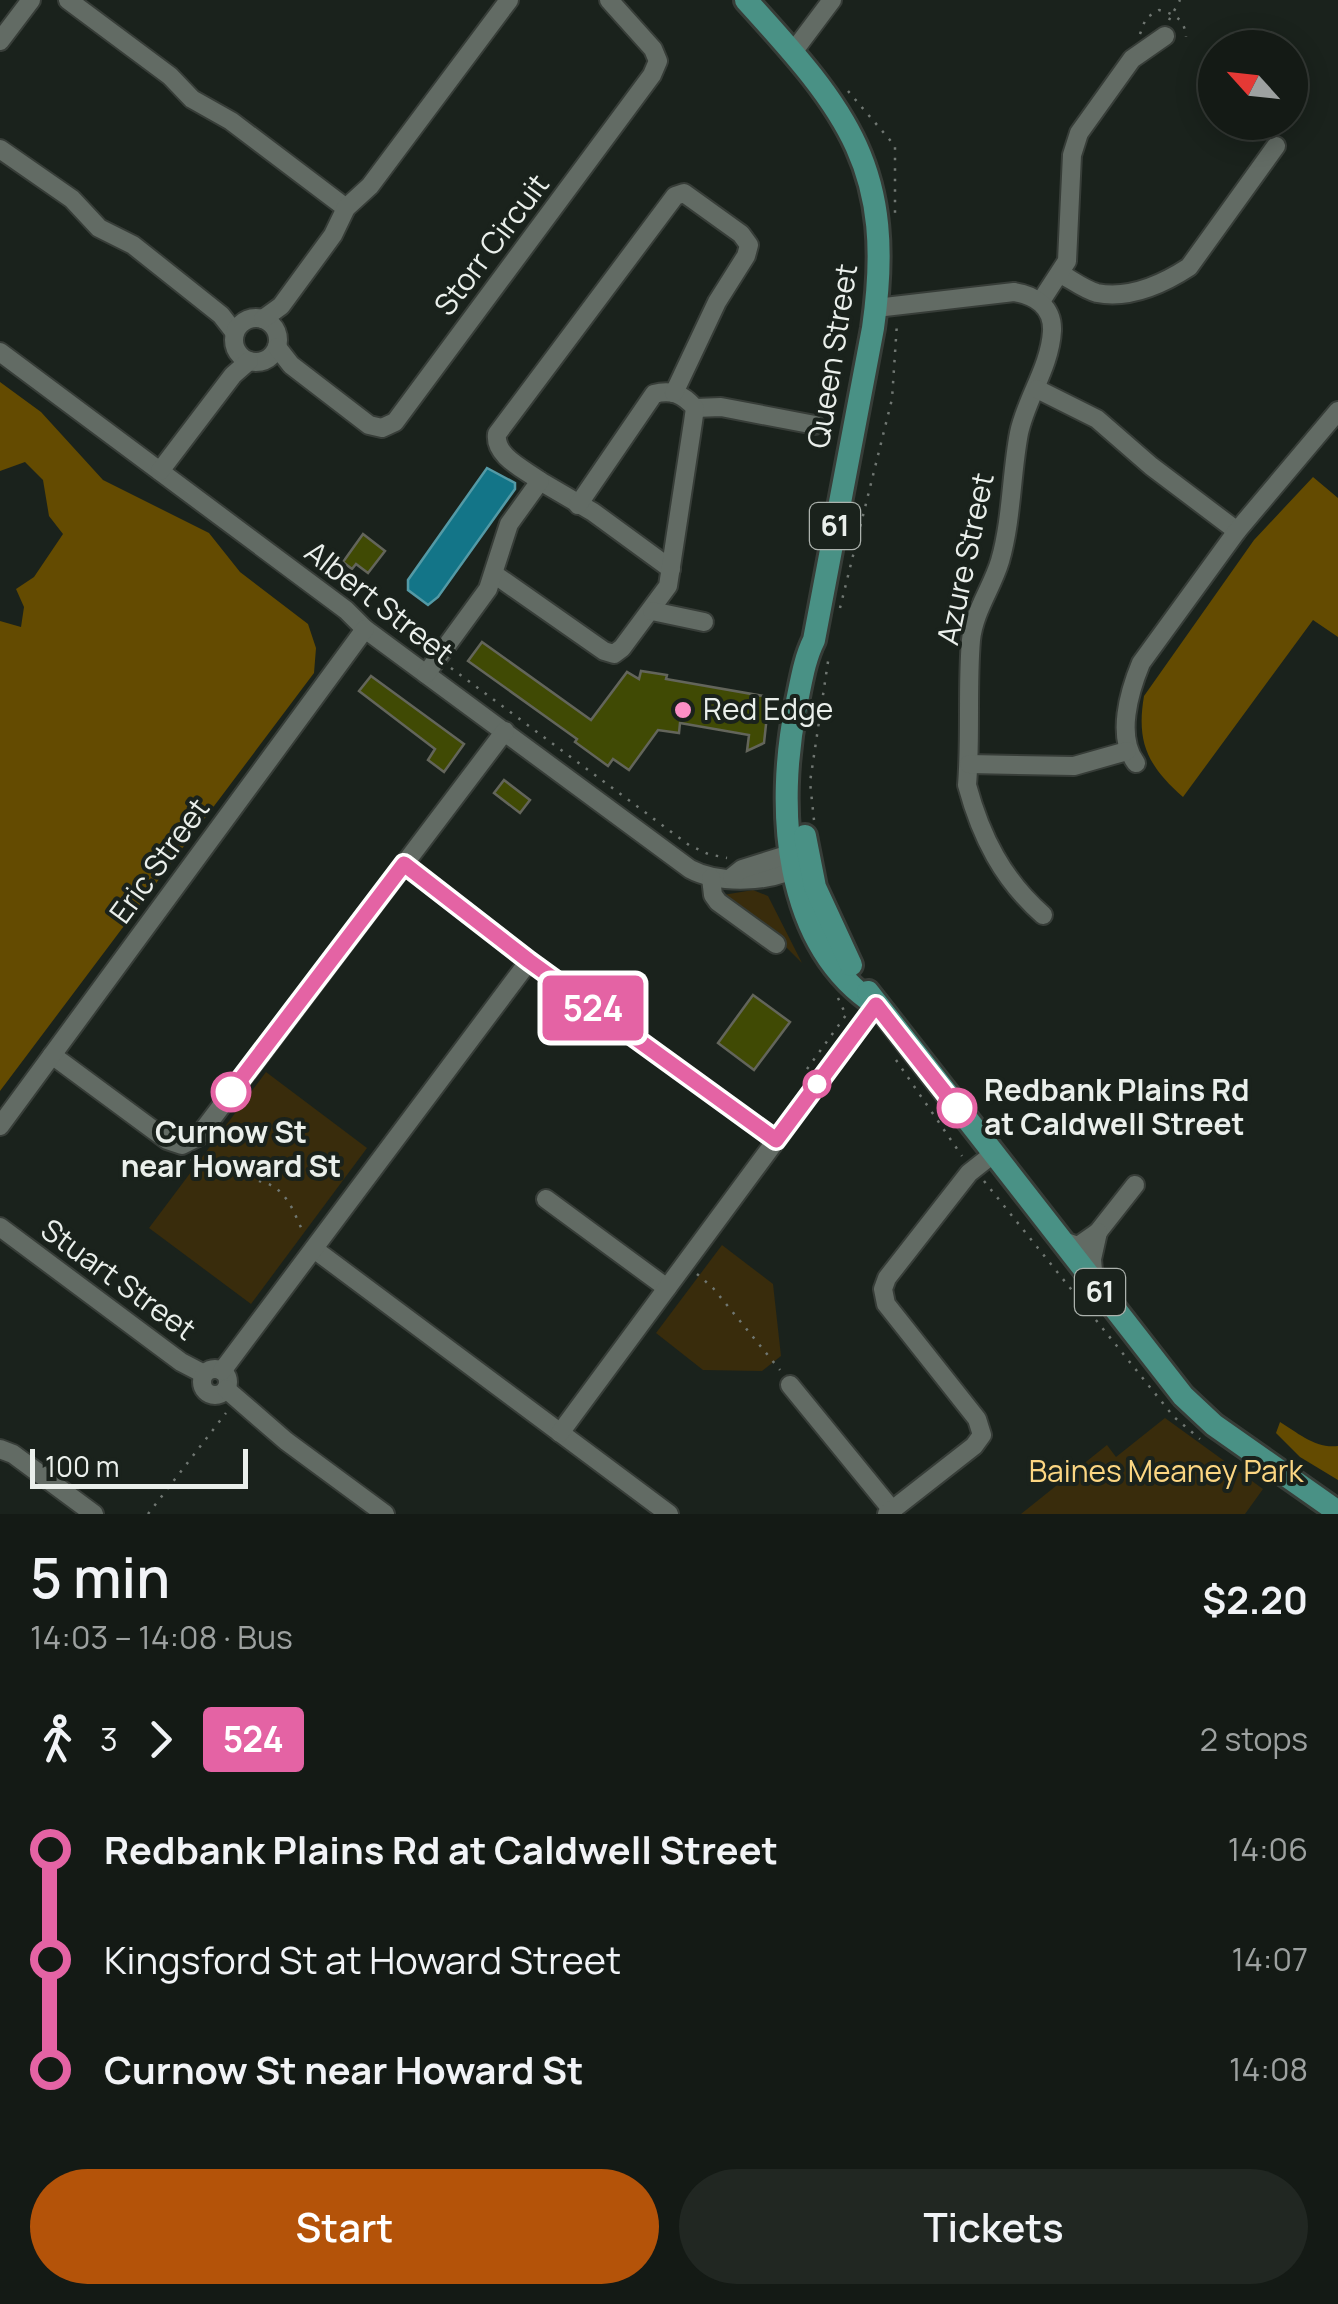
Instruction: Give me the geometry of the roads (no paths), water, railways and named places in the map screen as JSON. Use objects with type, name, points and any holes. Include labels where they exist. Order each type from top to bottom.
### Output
[{"type":"main road","name":"Queen Street","points":[[746,0],[844,118],[872,186],[887,307],[803,732],[798,794],[802,900],[822,944],[851,989],[876,1005],[993,1154]]},
{"type":"main road","name":"61","points":[[993,1154],[1183,1396],[1243,1447],[1338,1512]]},
{"type":"street","points":[[0,41],[30,0]]},
{"type":"street","points":[[68,0],[170,76],[192,99],[230,121],[346,208]]},
{"type":"street","points":[[160,471],[232,375],[258,355],[268,323],[334,235],[346,208],[370,186],[509,0]]},
{"type":"street","name":"Storr Circuit","points":[[258,355],[290,365],[369,425],[382,428],[394,422],[652,75],[658,61],[653,49],[610,0]]},
{"type":"street","points":[[793,52],[832,0]]},
{"type":"street","points":[[887,307],[1014,292],[1030,294],[1041,302],[1061,274],[1068,252],[1074,145],[1132,59],[1164,36]]},
{"type":"street","points":[[1061,274],[1094,292],[1124,294],[1168,280],[1189,267],[1276,146]]},
{"type":"street","points":[[0,149],[72,200],[99,228],[132,245],[239,328],[258,355]]},
{"type":"street","points":[[671,569],[500,452],[496,443],[498,434],[675,196],[684,193],[741,234],[749,245],[674,393]]},
{"type":"street","name":"Azure Street","points":[[1041,302],[1052,330],[1036,390],[1020,427],[1000,564],[983,598],[972,637],[967,785],[988,844],[1018,892],[1044,916]]},
{"type":"street","points":[[239,328],[268,323]]},
{"type":"street","name":"Albert Street","points":[[0,352],[346,610],[365,629],[690,869],[711,878]]},
{"type":"street","points":[[1036,390],[1096,419],[1237,532]]},
{"type":"street","points":[[494,574],[604,652],[614,654],[622,648],[664,594],[671,569],[694,408],[686,398],[674,393],[654,394],[578,504]]},
{"type":"street","points":[[694,408],[721,407],[815,425]]},
{"type":"street","points":[[969,764],[1074,766],[1132,757],[1132,686],[1141,663],[1237,532],[1338,411]]},
{"type":"street","points":[[426,674],[488,588],[508,524],[540,480]]},
{"type":"street","points":[[652,611],[704,622]]},
{"type":"street","name":"Eric Street","points":[[0,1126],[365,629]]},
{"type":"street","points":[[52,1055],[167,1140],[182,1144],[198,1136],[505,731]]},
{"type":"street","points":[[776,944],[718,902],[713,896],[711,878],[732,877],[745,882],[798,860]]},
{"type":"street","points":[[404,864],[529,961],[776,1140]]},
{"type":"street","points":[[218,1378],[529,961]]},
{"type":"street","points":[[560,1433],[876,1005]]},
{"type":"street","points":[[790,1385],[890,1512],[974,1446],[982,1435],[977,1419],[886,1304],[883,1289],[887,1278],[974,1169],[993,1154]]},
{"type":"street","points":[[1059,1240],[1078,1246],[1098,1232],[1135,1185]]},
{"type":"street","points":[[546,1199],[667,1288]]},
{"type":"street","name":"Stuart Street","points":[[0,1227],[181,1362],[218,1378],[286,1441],[385,1514]]},
{"type":"street","points":[[1094,1285],[1092,1259],[1098,1232]]},
{"type":"street","points":[[313,1252],[669,1514]]},
{"type":"street","points":[[0,1450],[13,1454],[94,1514]]},
{"type":"water","points":[[487,468],[515,483],[515,489],[438,597],[428,605],[408,590],[408,580]]},
{"type":"place","name":"Red Edge","points":[[683,710]]},
{"type":"place","name":"Curnow St near Howard St","points":[[231,1092]]},
{"type":"place","name":"Redbank Plains Rd at Caldwell Street","points":[[957,1108]]},
{"type":"park label","name":"Baines Meaney Park","points":[[1166,1472]]}]
